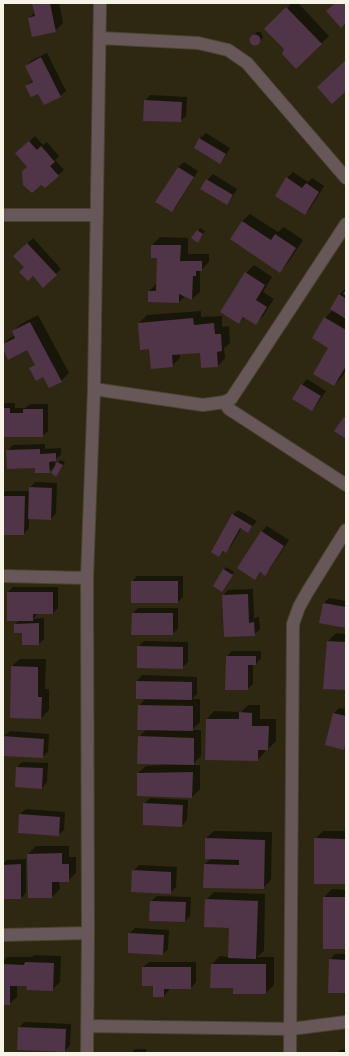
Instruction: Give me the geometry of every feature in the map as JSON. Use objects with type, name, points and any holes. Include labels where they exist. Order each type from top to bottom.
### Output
[{"type":"street","points":[[87,1053],[87,578],[94,389],[100,3]]},
{"type":"street","points":[[100,38],[198,43],[228,50],[247,63],[346,178]]},
{"type":"street","points":[[3,215],[97,215]]},
{"type":"street","points":[[94,389],[203,405],[224,402],[231,399],[346,224]]},
{"type":"street","points":[[224,402],[229,409],[346,485]]},
{"type":"street","points":[[290,1053],[293,624],[299,607],[308,591],[346,530]]},
{"type":"street","points":[[3,576],[87,578]]},
{"type":"street","points":[[3,935],[88,933]]},
{"type":"street","points":[[87,1026],[291,1030],[346,1022]]},
{"type":"building","points":[[32,3],[50,3],[56,32],[32,37],[28,18],[35,16]]},
{"type":"building","points":[[335,3],[346,3],[346,23],[341,28],[326,11]]},
{"type":"building","points":[[286,7],[322,44],[296,69],[282,54],[284,49],[264,29]]},
{"type":"building","points":[[253,35],[257,35],[259,36],[259,44],[253,45],[250,42],[250,38]]},
{"type":"building","points":[[41,57],[61,97],[44,105],[38,94],[31,97],[25,86],[33,82],[25,66]]},
{"type":"building","points":[[346,60],[346,91],[332,104],[317,87]]},
{"type":"building","points":[[144,100],[182,102],[181,122],[143,121]]},
{"type":"building","points":[[199,138],[226,154],[220,164],[194,148]]},
{"type":"building","points":[[29,141],[37,150],[41,146],[55,162],[50,166],[59,176],[45,188],[41,185],[32,193],[23,185],[22,171],[27,167],[15,153]]},
{"type":"building","points":[[178,167],[194,177],[172,212],[155,202]]},
{"type":"building","points":[[286,177],[302,188],[306,183],[319,192],[305,215],[275,196]]},
{"type":"building","points":[[206,179],[233,195],[227,205],[200,189]]},
{"type":"building","points":[[242,221],[271,240],[275,234],[296,248],[280,273],[230,239]]},
{"type":"building","points":[[197,230],[203,234],[198,243],[191,238]]},
{"type":"building","points":[[27,243],[57,275],[43,288],[33,276],[28,281],[19,272],[24,267],[13,256]]},
{"type":"building","points":[[151,245],[181,245],[180,261],[202,261],[202,271],[196,271],[196,276],[193,276],[192,300],[179,294],[179,303],[148,302],[148,291],[156,291],[157,258],[151,258]]},
{"type":"building","points":[[245,272],[265,285],[256,300],[267,307],[256,325],[243,317],[239,324],[220,312]]},
{"type":"building","points":[[346,289],[346,296],[343,294]]},
{"type":"building","points":[[339,294],[345,298],[346,296],[346,319],[330,309]]},
{"type":"building","points":[[324,317],[346,330],[346,366],[334,386],[313,374],[328,348],[312,338]]},
{"type":"building","points":[[193,318],[194,325],[214,323],[215,334],[221,334],[222,351],[217,352],[218,367],[201,368],[200,353],[172,355],[173,367],[151,369],[149,349],[140,350],[138,323]]},
{"type":"building","points":[[30,322],[62,382],[49,388],[43,377],[36,381],[29,368],[35,365],[27,350],[8,360],[3,349],[3,344],[15,338],[12,331]]},
{"type":"building","points":[[301,384],[321,396],[312,411],[292,399]]},
{"type":"building","points":[[3,408],[10,408],[10,413],[23,413],[23,409],[43,409],[43,437],[3,437]]},
{"type":"building","points":[[344,417],[346,418],[346,439],[334,431]]},
{"type":"building","points":[[40,449],[40,454],[56,453],[56,461],[49,462],[50,473],[35,473],[35,468],[7,469],[6,450]]},
{"type":"building","points":[[57,462],[63,465],[56,477],[51,473]]},
{"type":"building","points":[[29,487],[52,488],[51,520],[28,519]]},
{"type":"building","points":[[3,496],[25,496],[24,535],[3,535]]},
{"type":"building","points":[[232,514],[252,526],[248,533],[240,528],[226,553],[223,551],[219,557],[211,552]]},
{"type":"building","points":[[261,531],[284,546],[265,576],[260,572],[255,580],[237,568]]},
{"type":"building","points":[[223,569],[233,575],[222,592],[213,586]]},
{"type":"building","points":[[131,581],[178,581],[178,603],[131,603]]},
{"type":"building","points":[[7,592],[53,592],[53,614],[33,614],[33,621],[7,621]]},
{"type":"building","points":[[248,594],[249,623],[254,622],[255,636],[224,637],[222,595]]},
{"type":"building","points":[[323,603],[346,607],[346,628],[319,623]]},
{"type":"building","points":[[132,613],[173,613],[173,635],[131,635]]},
{"type":"building","points":[[39,623],[39,645],[22,645],[22,633],[14,633],[14,624]]},
{"type":"building","points":[[327,641],[346,642],[346,690],[323,689]]},
{"type":"building","points":[[137,646],[183,647],[183,669],[137,668]]},
{"type":"building","points":[[226,656],[256,656],[256,665],[248,665],[248,690],[225,690]]},
{"type":"building","points":[[11,666],[38,667],[38,697],[42,697],[41,719],[10,718]]},
{"type":"building","points":[[136,681],[192,682],[192,700],[136,699]]},
{"type":"building","points":[[138,705],[193,706],[193,731],[137,730]]},
{"type":"building","points":[[239,712],[252,713],[252,726],[269,726],[268,750],[258,750],[258,761],[205,760],[206,719],[239,719]]},
{"type":"building","points":[[333,713],[346,716],[346,742],[344,750],[325,745]]},
{"type":"building","points":[[3,736],[44,739],[43,758],[3,756]]},
{"type":"building","points":[[138,736],[194,738],[194,765],[137,764]]},
{"type":"building","points":[[16,767],[43,768],[42,789],[15,787]]},
{"type":"building","points":[[193,772],[192,798],[137,796],[137,773]]},
{"type":"building","points":[[143,803],[183,805],[182,827],[143,825]]},
{"type":"building","points":[[19,814],[60,817],[59,836],[18,833]]},
{"type":"building","points":[[205,838],[265,840],[264,889],[203,888],[204,864],[239,865],[239,860],[205,859]]},
{"type":"building","points":[[314,838],[346,839],[346,884],[314,884]]},
{"type":"building","points":[[62,853],[62,864],[69,864],[69,882],[52,882],[52,898],[28,898],[27,854]]},
{"type":"building","points":[[21,864],[21,899],[3,899],[3,865]]},
{"type":"building","points":[[132,870],[171,872],[171,894],[131,892]]},
{"type":"building","points":[[323,897],[346,897],[346,949],[323,949]]},
{"type":"building","points":[[205,899],[258,901],[256,959],[228,958],[229,928],[204,927]]},
{"type":"building","points":[[150,901],[186,902],[185,922],[149,921]]},
{"type":"building","points":[[128,933],[164,935],[163,955],[128,953]]},
{"type":"building","points":[[329,959],[346,960],[346,993],[328,993]]},
{"type":"building","points":[[25,962],[54,963],[53,991],[27,990],[26,986],[10,986],[10,1005],[3,1005],[3,964],[24,965]]},
{"type":"building","points":[[211,964],[266,964],[266,994],[233,994],[233,988],[210,988]]},
{"type":"building","points":[[142,967],[191,967],[191,989],[164,989],[164,997],[153,997],[153,986],[142,986]]},
{"type":"building","points":[[18,1027],[66,1029],[65,1052],[17,1050]]}]
